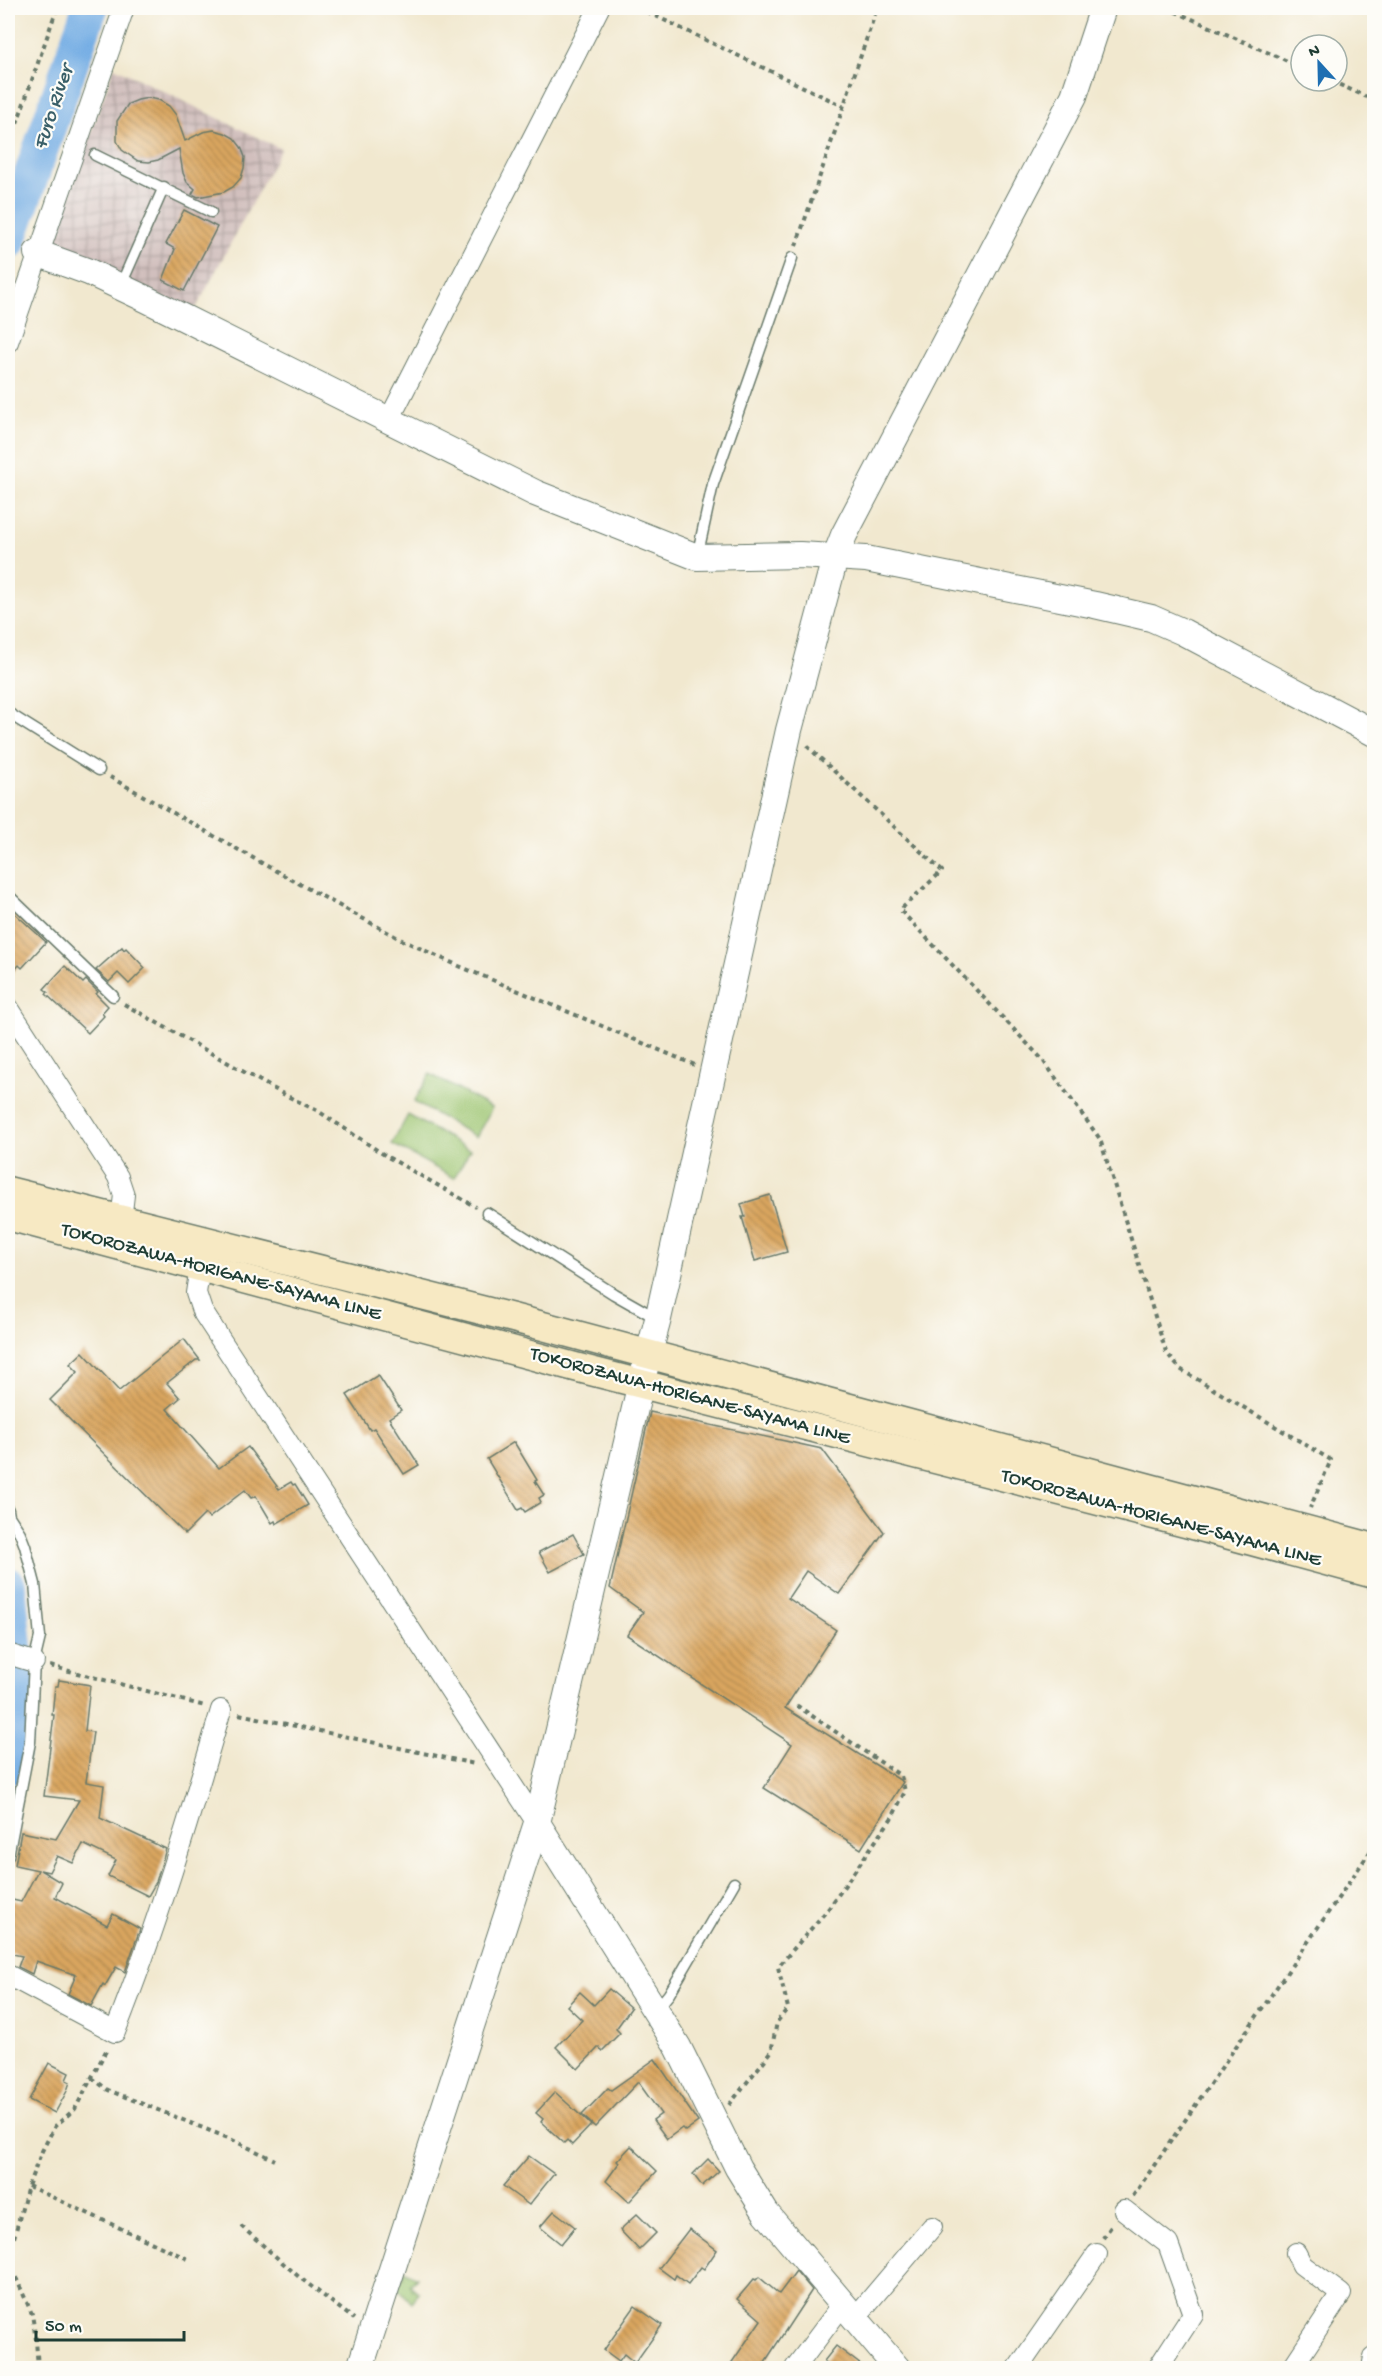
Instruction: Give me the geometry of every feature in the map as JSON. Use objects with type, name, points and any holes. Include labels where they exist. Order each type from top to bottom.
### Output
[{"type":"main road","name":"TOKOROZAWA-HORIGANE-SAYAMA LINE","points":[[8,1191],[649,1354],[1374,1548]]},
{"type":"main road","name":"TOKOROZAWA-HORIGANE-SAYAMA LINE","points":[[8,1216],[1374,1574]]},
{"type":"street","points":[[8,342],[37,253],[124,8]]},
{"type":"street","points":[[389,420],[599,8]]},
{"type":"street","points":[[360,2368],[537,1823],[658,1319],[711,1072],[789,730],[835,558],[844,535],[1074,96],[1103,8]]},
{"type":"street","points":[[37,253],[89,272],[535,493],[697,557],[800,555],[866,559],[1151,618],[1183,632],[1374,733]]},
{"type":"street","points":[[8,1007],[118,1178],[124,1195],[121,1220]]},
{"type":"street","points":[[200,1267],[196,1293],[202,1311],[537,1823],[656,2010],[716,2121],[738,2168],[766,2213],[897,2368]]},
{"type":"street","points":[[8,1654],[34,1662]]},
{"type":"street","points":[[8,1975],[115,2032],[173,1874],[221,1710]]},
{"type":"street","points":[[1124,2210],[1168,2244],[1193,2314],[1158,2368]]},
{"type":"street","points":[[795,2368],[932,2227]]},
{"type":"street","points":[[1292,2368],[1341,2295],[1302,2265],[1296,2253]]},
{"type":"street","points":[[1018,2368],[1097,2254]]},
{"type":"lane","points":[[95,155],[211,212]]},
{"type":"lane","points":[[120,287],[164,187]]},
{"type":"lane","points":[[697,557],[713,484],[792,258]]},
{"type":"lane","points":[[8,713],[99,770]]},
{"type":"lane","points":[[8,895],[113,996]]},
{"type":"lane","points":[[487,1213],[614,1294],[658,1319]]},
{"type":"lane","points":[[8,1510],[9,1516],[21,1533],[35,1584],[40,1637],[34,1662],[30,1742],[8,1856]]},
{"type":"lane","points":[[656,2010],[669,1994],[734,1883]]},
{"type":"path","points":[[8,149],[57,8]]},
{"type":"path","points":[[639,8],[843,106]]},
{"type":"path","points":[[792,258],[877,8]]},
{"type":"path","points":[[1167,8],[1289,62]]},
{"type":"path","points":[[1349,89],[1374,100]]},
{"type":"path","points":[[789,730],[942,871],[900,910],[1042,1059],[1100,1139],[1166,1352],[1180,1369],[1331,1460],[1302,1529]]},
{"type":"path","points":[[99,770],[266,866],[402,940],[711,1072]]},
{"type":"path","points":[[113,996],[158,1025],[318,1111],[386,1156],[487,1213]]},
{"type":"path","points":[[34,1662],[221,1710],[502,1770]]},
{"type":"path","points":[[716,2121],[771,2052],[777,2022],[788,2008],[778,1967],[829,1908],[892,1816],[905,1791],[901,1776],[796,1705]]},
{"type":"path","points":[[1097,2254],[1097,2246],[1374,1846]]},
{"type":"path","points":[[38,2368],[32,2314],[14,2273],[11,2249],[28,2186],[42,2151],[55,2126],[75,2109],[115,2032]]},
{"type":"path","points":[[92,2078],[108,2090],[228,2138],[275,2160]]},
{"type":"path","points":[[28,2186],[190,2260]]},
{"type":"path","points":[[241,2226],[299,2277],[372,2333]]},
{"type":"shaded area","points":[[114,67],[281,149],[196,308],[187,310],[55,252],[52,244]]},
{"type":"green space","points":[[430,1074],[492,1108],[476,1137],[414,1102]]},
{"type":"green space","points":[[408,1115],[470,1150],[454,1178],[392,1144]]},
{"type":"green space","points":[[404,2270],[417,2277],[410,2285],[419,2293],[412,2302],[398,2289]]},
{"type":"building","points":[[148,98],[159,100],[169,106],[176,115],[185,141],[203,132],[214,130],[234,138],[245,157],[241,178],[233,187],[224,192],[198,197],[192,194],[195,189],[187,182],[183,173],[179,149],[149,162],[138,161],[122,150],[117,141],[117,121],[128,104]]},
{"type":"building","points":[[184,210],[217,227],[184,291],[163,280],[175,249],[166,244]]},
{"type":"building","points":[[8,907],[46,942],[22,968],[19,965],[8,978]]},
{"type":"building","points":[[122,947],[124,950],[126,948],[145,968],[129,984],[118,973],[109,982],[96,970]]},
{"type":"building","points":[[65,966],[83,983],[86,980],[108,1006],[102,1013],[104,1016],[88,1033],[46,994],[48,992],[44,989]]},
{"type":"building","points":[[770,1195],[787,1252],[755,1261],[742,1217],[745,1217],[741,1204]]},
{"type":"building","points":[[184,1339],[200,1360],[196,1360],[167,1383],[180,1398],[167,1409],[219,1468],[248,1447],[279,1489],[291,1482],[295,1484],[308,1505],[276,1524],[275,1521],[272,1523],[256,1496],[251,1498],[245,1490],[209,1518],[205,1514],[185,1534],[50,1400],[78,1372],[70,1364],[83,1352],[119,1391]]},
{"type":"building","points":[[378,1375],[401,1410],[389,1418],[419,1465],[404,1474],[374,1428],[370,1430],[347,1395]]},
{"type":"building","points":[[650,1412],[822,1449],[884,1532],[839,1594],[806,1571],[788,1598],[836,1630],[785,1708],[903,1782],[861,1849],[764,1788],[792,1744],[627,1635],[643,1612],[610,1588]]},
{"type":"building","points":[[514,1442],[544,1495],[539,1498],[541,1502],[525,1512],[522,1508],[518,1510],[487,1459]]},
{"type":"building","points":[[573,1534],[584,1554],[550,1572],[539,1552]]},
{"type":"building","points":[[59,1680],[90,1685],[85,1731],[93,1732],[86,1782],[104,1785],[100,1818],[166,1849],[156,1882],[148,1896],[108,1876],[116,1860],[83,1844],[73,1863],[57,1856],[49,1872],[40,1870],[62,1883],[55,1897],[107,1925],[113,1914],[140,1929],[125,1972],[116,1967],[91,2006],[68,1994],[76,1975],[36,1961],[32,1974],[18,1967],[22,1956],[8,1953],[8,1899],[21,1902],[38,1870],[15,1865],[21,1832],[56,1839],[79,1800],[44,1796],[54,1715],[52,1715],[55,1686],[58,1686]]},
{"type":"building","points":[[609,1989],[631,2008],[616,2029],[620,2033],[602,2051],[599,2047],[578,2069],[556,2047],[582,2020],[567,2006],[580,1992],[594,2005]]},
{"type":"building","points":[[655,2059],[698,2122],[685,2131],[682,2128],[667,2139],[653,2120],[661,2114],[638,2082],[595,2127],[582,2115],[608,2088],[611,2090]]},
{"type":"building","points":[[49,2063],[69,2073],[66,2080],[70,2082],[67,2091],[55,2113],[29,2100]]},
{"type":"building","points":[[555,2092],[591,2125],[572,2145],[567,2140],[564,2143],[541,2122],[543,2119],[536,2113]]},
{"type":"building","points":[[631,2146],[657,2171],[629,2202],[606,2181],[619,2163],[617,2161]]},
{"type":"building","points":[[529,2156],[554,2174],[529,2205],[503,2186]]},
{"type":"building","points":[[708,2159],[719,2171],[702,2186],[693,2174]]},
{"type":"building","points":[[554,2211],[575,2227],[561,2244],[540,2227]]},
{"type":"building","points":[[637,2214],[656,2233],[639,2250],[620,2230]]},
{"type":"building","points":[[689,2229],[717,2250],[704,2269],[701,2267],[688,2284],[676,2275],[674,2279],[659,2268]]},
{"type":"building","points":[[796,2271],[812,2290],[761,2368],[728,2368],[761,2320],[737,2299],[754,2279],[759,2277],[779,2294]]},
{"type":"building","points":[[635,2306],[662,2325],[635,2363],[624,2354],[619,2361],[604,2350]]},
{"type":"building","points":[[836,2346],[865,2368],[834,2368],[824,2361]]},
{"type":"waterway","name":"Furo River","points":[[8,242],[90,8]]},
{"type":"waterway","name":"Furo River","points":[[8,1585],[20,1708],[8,1767]]}]
